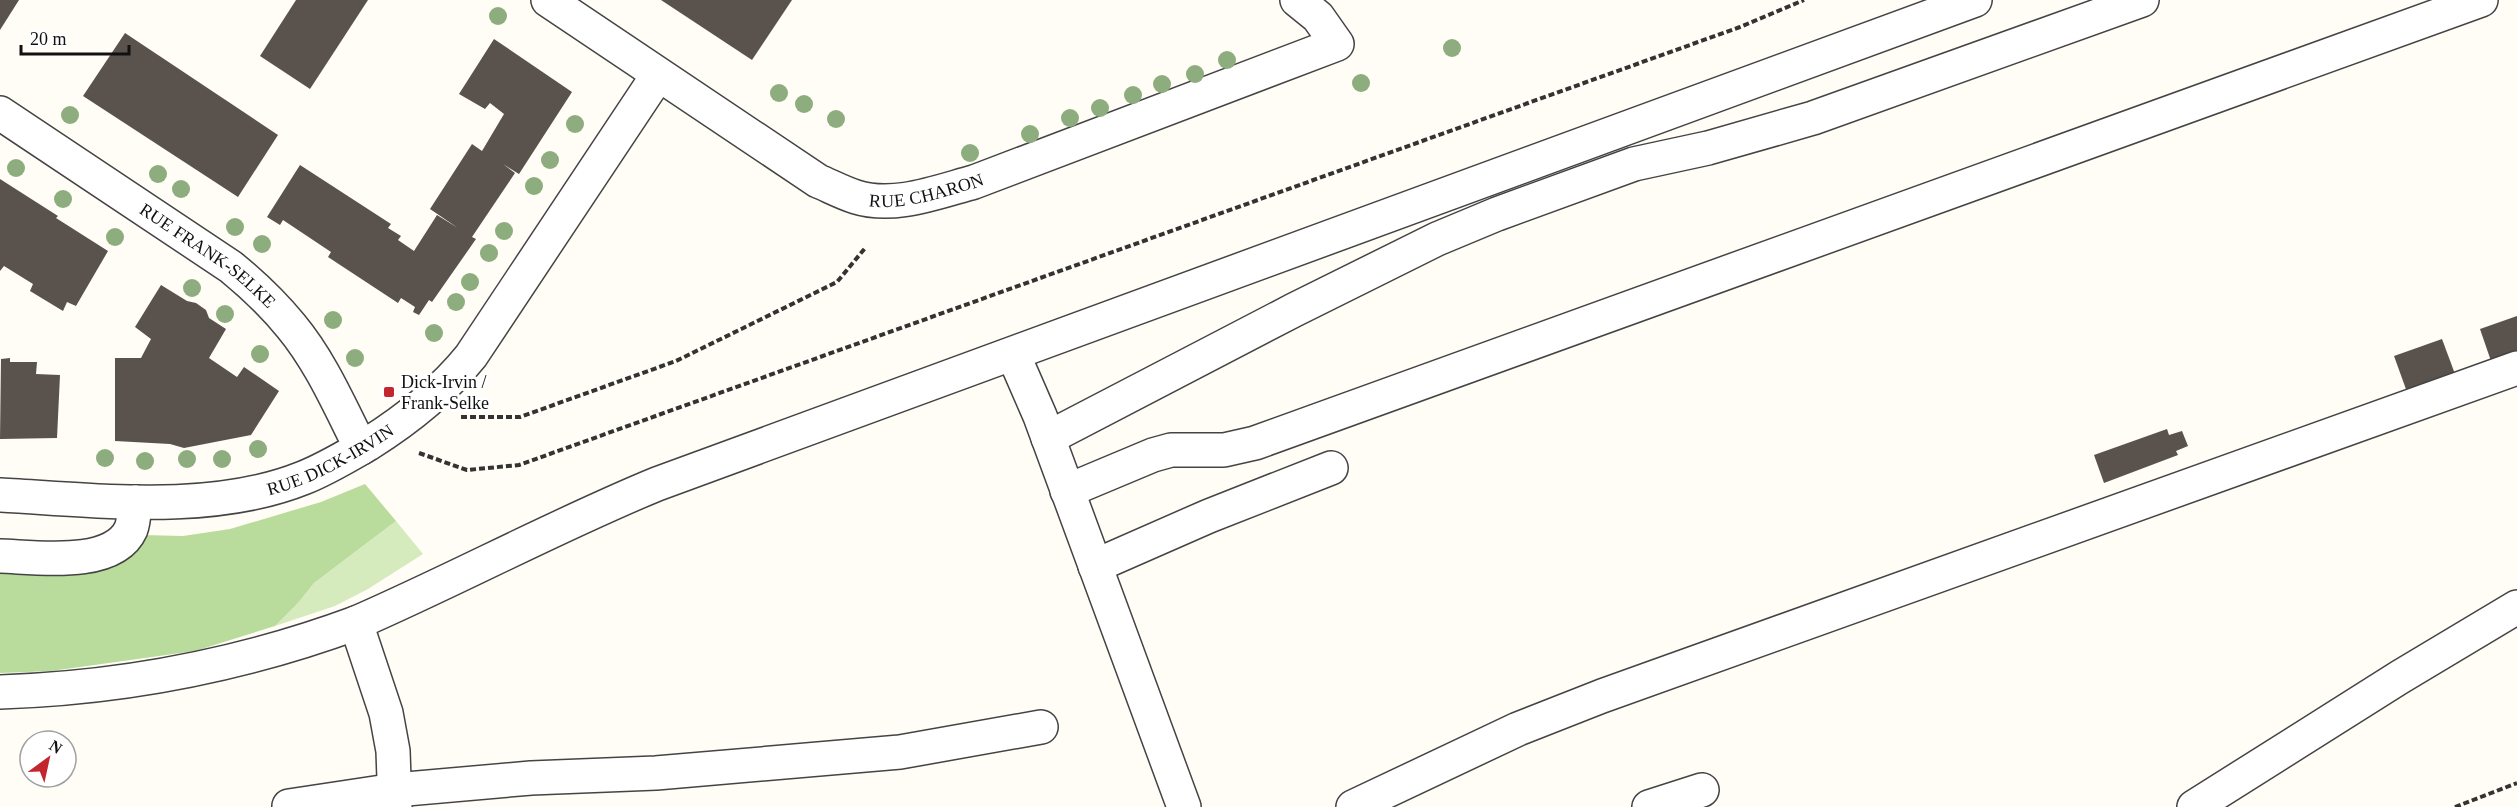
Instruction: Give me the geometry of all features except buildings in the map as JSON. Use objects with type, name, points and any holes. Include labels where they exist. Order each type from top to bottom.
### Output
[{"type":"street","name":"RUE CHARON","points":[[548,0],[818,181],[856,198],[884,202],[921,196],[974,182],[1337,44],[1318,17],[1297,0]]},
{"type":"street","points":[[0,692],[114,684],[189,671],[267,652],[356,622],[647,488],[1975,0]]},
{"type":"street","points":[[1048,438],[1294,310],[1437,239],[1497,214],[1634,164],[1708,148],[1813,118],[2142,0]]},
{"type":"street","points":[[1067,491],[1153,455],[1171,450],[1224,450],[1255,443],[2481,0]]},
{"type":"street","name":"RUE DICK-IRVIN","points":[[0,495],[135,502],[211,499],[274,487],[303,478],[361,448],[417,411],[453,379],[471,356],[658,75]]},
{"type":"street","name":"RUE FRANK-SELKE","points":[[3,124],[231,267],[264,296],[292,327],[312,356],[361,448]]},
{"type":"street","points":[[1012,354],[1048,438],[1184,807]]},
{"type":"street","points":[[1353,807],[1518,729],[1592,700],[2439,388],[2517,368]]},
{"type":"street","points":[[1095,566],[1209,516],[1331,468]]},
{"type":"street","points":[[0,556],[77,558],[96,554],[121,541],[130,531],[135,502]]},
{"type":"street","points":[[2194,807],[2350,708],[2517,607]]},
{"type":"street","points":[[356,622],[386,713],[393,751],[395,799]]},
{"type":"street","points":[[288,806],[395,799],[531,778],[656,773],[900,752],[1041,727]]},
{"type":"street","points":[[1649,807],[1702,790]]},
{"type":"path","points":[[418,453],[467,470],[519,465],[1740,27],[1804,0]]},
{"type":"path","points":[[454,417],[520,417],[676,361],[837,282],[866,247]]},
{"type":"path","points":[[2455,807],[2517,783]]},
{"type":"green space","points":[[365,484],[396,521],[314,583],[275,626],[195,651],[51,671],[0,673],[0,567],[142,535],[183,536],[230,529],[321,502]]},
{"type":"green space","points":[[396,521],[423,554],[368,589],[335,606],[275,626],[314,583]]},
{"type":"place","name":"Dick-Irvin / Frank-Selke","points":[[389,392]]}]
